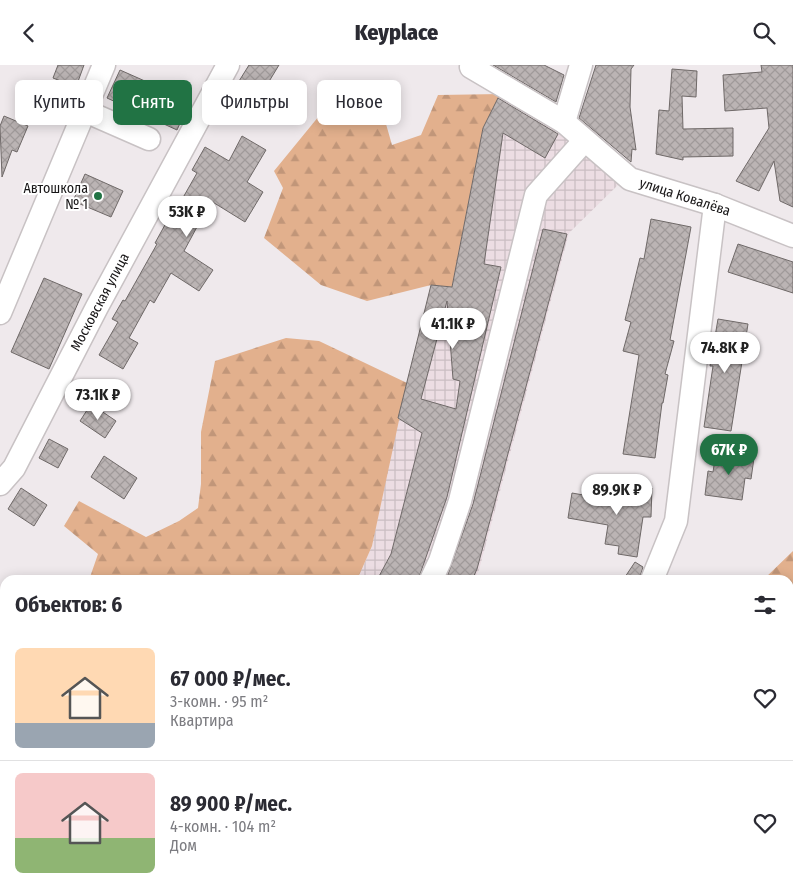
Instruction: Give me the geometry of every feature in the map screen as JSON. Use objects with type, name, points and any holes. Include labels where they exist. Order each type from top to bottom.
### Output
[{"type":"street","points":[[98,80],[104,65]]},
{"type":"street","name":"Московская улица","points":[[0,484],[14,468],[97,307],[228,65]]},
{"type":"street","points":[[564,123],[581,65]]},
{"type":"street","name":"улица Ковалёва","points":[[471,67],[564,123],[630,179],[715,205],[793,236]]},
{"type":"street","points":[[103,119],[149,139]]},
{"type":"street","points":[[0,313],[79,125]]},
{"type":"street","points":[[433,575],[460,501],[536,195],[584,141]]},
{"type":"street","points":[[654,575],[676,521],[715,205]]},
{"type":"shaded area","points":[[501,94],[560,131],[619,184],[569,233],[476,575],[359,575],[372,546],[398,418],[431,285],[452,287],[483,128]]},
{"type":"green space","points":[[501,94],[483,128],[452,287],[431,285],[367,301],[321,285],[264,238],[283,188],[274,171],[317,118],[317,125],[386,125],[392,145],[421,135],[438,95]]},
{"type":"green space","points":[[286,338],[319,341],[407,383],[372,546],[359,575],[91,575],[98,554],[64,526],[79,501],[146,537],[179,521],[198,508],[201,484],[201,432],[215,361]]},
{"type":"green space","points":[[793,551],[793,575],[768,575]]},
{"type":"building","points":[[58,65],[84,65],[79,80],[58,80],[53,78]]},
{"type":"building","points":[[249,65],[279,65],[270,80],[240,80]]},
{"type":"building","points":[[493,65],[544,65],[564,75],[556,102]]},
{"type":"building","points":[[596,65],[634,65],[631,69],[630,107],[636,150],[632,149],[631,162],[579,118]]},
{"type":"building","points":[[761,65],[793,65],[793,207],[780,201],[774,161],[759,191],[736,181],[769,128],[767,108],[725,111],[723,75],[762,72]]},
{"type":"building","points":[[672,69],[697,71],[696,97],[682,96],[683,129],[733,128],[733,156],[683,157],[683,160],[656,154],[659,110],[669,111]]},
{"type":"building","points":[[120,70],[143,80],[115,80]]},
{"type":"building","points":[[113,85],[113,101],[107,98]]},
{"type":"building","points":[[498,98],[558,134],[545,158],[503,133],[484,264],[501,267],[447,497],[420,575],[380,575],[391,554],[422,433],[398,418],[431,285],[452,287],[483,128]],"holes":[[[447,301],[453,379],[460,381],[456,409],[421,399]]]},
{"type":"building","points":[[4,116],[15,121],[15,125],[28,126],[17,152],[12,150],[2,177],[0,126]]},
{"type":"building","points":[[166,125],[179,125],[177,130]]},
{"type":"building","points":[[242,136],[266,150],[247,182],[263,192],[245,222],[211,201],[184,251],[213,270],[199,291],[171,273],[154,303],[150,300],[129,338],[138,343],[123,369],[99,355],[118,322],[112,319],[123,300],[125,301],[157,244],[155,243],[166,223],[168,224],[197,173],[192,170],[205,147],[229,161]]},
{"type":"building","name":"Автошкола № 1","points":[[85,174],[123,191],[111,217],[73,201]]},
{"type":"building","points":[[651,219],[691,227],[670,340],[674,341],[665,374],[668,375],[662,403],[655,458],[623,454],[639,355],[623,351],[631,322],[625,320],[640,258],[644,259]]},
{"type":"building","points":[[543,229],[567,234],[477,569],[474,575],[448,575],[473,504]]},
{"type":"building","points":[[738,244],[793,262],[793,293],[728,272]]},
{"type":"building","points":[[44,278],[82,294],[49,369],[11,352]]},
{"type":"building","points":[[718,319],[748,324],[731,431],[704,427],[713,366],[710,366]]},
{"type":"building","points":[[91,404],[116,421],[105,438],[80,421]]},
{"type":"building","points":[[49,439],[68,449],[58,468],[39,458]]},
{"type":"building","points":[[716,453],[754,458],[751,479],[745,478],[742,500],[705,495],[708,471],[713,472]]},
{"type":"building","points":[[104,456],[137,478],[124,499],[91,477]]},
{"type":"building","points":[[618,487],[652,488],[651,517],[643,517],[637,557],[618,554],[619,546],[605,544],[608,525],[568,518],[572,493],[617,501]]},
{"type":"building","points":[[21,488],[47,505],[34,526],[8,509]]},
{"type":"building","points":[[635,562],[643,567],[641,575],[626,575]]},
{"type":"place","name":"Автошкола № 1","points":[[98,196]]}]
